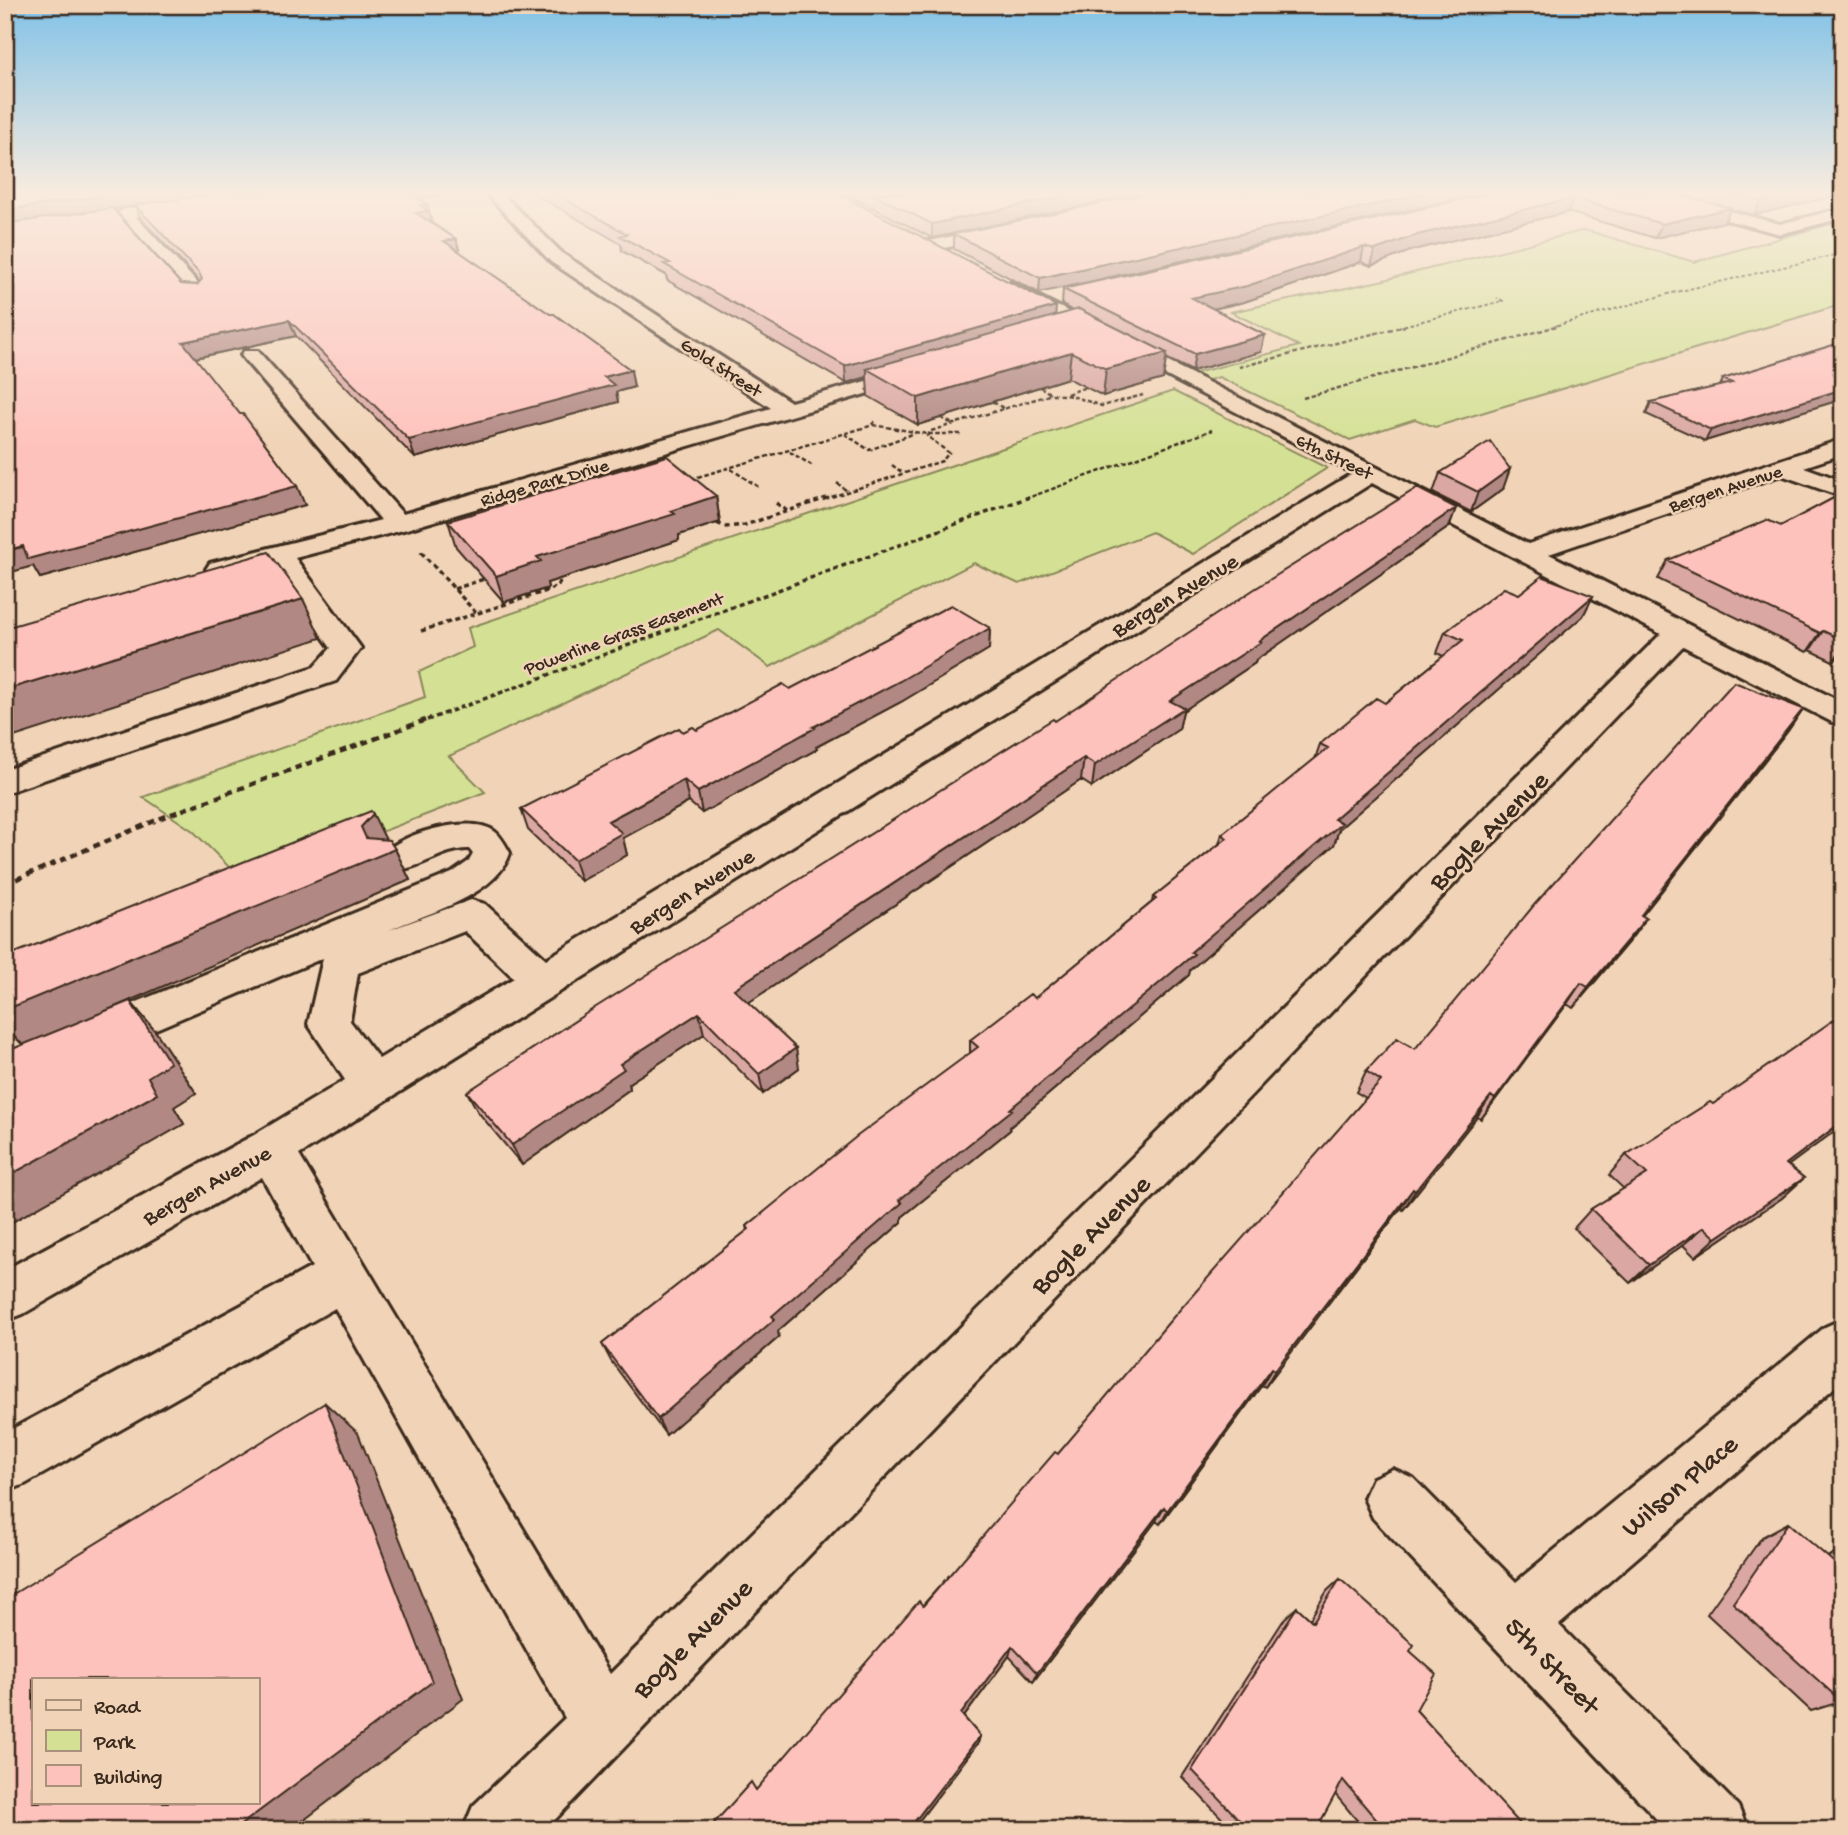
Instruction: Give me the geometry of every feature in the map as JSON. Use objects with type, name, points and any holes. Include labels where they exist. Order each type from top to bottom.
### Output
[{"type":"street","points":[[182,279],[197,294]]},
{"type":"street","name":"Gold Street","points":[[588,279],[788,410]]},
{"type":"street","name":"6th Street","points":[[993,279],[1187,381],[1527,553],[1678,634],[1843,715]]},
{"type":"street","points":[[1038,302],[1065,296]]},
{"type":"street","points":[[1054,332],[1080,324]]},
{"type":"street","points":[[251,355],[389,526]]},
{"type":"street","name":"Ridge Park Drive","points":[[200,575],[389,526],[937,367]]},
{"type":"street","name":"Bergen Avenue","points":[[1527,553],[1785,468],[1843,446]]},
{"type":"street","points":[[1785,468],[1843,490]]},
{"type":"street","name":"Bergen Avenue","points":[[5,1297],[270,1149],[1371,473]]},
{"type":"street","points":[[5,782],[325,674],[346,648],[277,553]]},
{"type":"street","name":"Bogle Avenue","points":[[497,1830],[604,1725],[1678,634]]},
{"type":"street","points":[[5,1075],[465,882],[481,873],[489,864],[492,853],[481,839],[461,835],[446,837],[397,859]]},
{"type":"street","points":[[373,1085],[329,1024],[340,964],[471,914],[543,981]]},
{"type":"street","points":[[270,1149],[604,1725]]},
{"type":"street","points":[[5,1464],[343,1276]]},
{"type":"street","name":"Wilson Place","points":[[1514,1623],[1843,1345]]},
{"type":"street","name":"5th Street","points":[[1394,1498],[1714,1830]]},
{"type":"path","points":[[1319,394],[1668,294],[1734,279]]},
{"type":"path","points":[[1066,394],[1095,405],[1108,406],[1187,381],[1503,301],[1497,298]]},
{"type":"path","points":[[1040,387],[1052,394]]},
{"type":"path","points":[[927,435],[1004,408],[1086,387]]},
{"type":"path","points":[[993,402],[1004,408]]},
{"type":"path","name":"Powerline Grass Easement","points":[[5,884],[166,816],[1253,414]]},
{"type":"path","points":[[942,418],[954,424]]},
{"type":"path","points":[[873,425],[927,435],[962,434]]},
{"type":"path","points":[[894,430],[907,438]]},
{"type":"path","points":[[845,434],[869,450],[916,433]]},
{"type":"path","points":[[704,515],[718,526],[732,527],[904,473],[949,456],[948,451],[927,435]]},
{"type":"path","points":[[789,451],[813,466]]},
{"type":"path","points":[[892,465],[904,473]]},
{"type":"path","points":[[730,469],[760,488]]},
{"type":"path","points":[[691,479],[699,486]]},
{"type":"path","points":[[837,483],[848,491]]},
{"type":"path","points":[[776,503],[787,511]]},
{"type":"path","points":[[389,526],[407,536],[477,614]]},
{"type":"path","points":[[421,631],[556,587],[562,575],[556,567]]},
{"type":"path","points":[[454,589],[484,579]]},
{"type":"green space","points":[[1390,279],[1843,279],[1843,304],[1435,427],[1415,419],[1350,440],[1219,377],[1195,384],[1180,377],[1299,346],[1231,312]]},
{"type":"green space","points":[[1173,391],[1327,468],[1193,554],[1152,532],[1019,584],[974,563],[770,667],[719,630],[449,756],[485,792],[246,884],[193,831],[143,797],[425,697],[419,672],[473,647],[468,628]]},
{"type":"building","points":[[5,279],[176,279],[181,284],[197,285],[202,279],[499,279],[550,314],[554,314],[631,370],[604,377],[614,385],[409,440],[289,320],[183,342],[240,414],[243,414],[297,486],[28,559],[23,546],[5,551]]},
{"type":"building","points":[[690,279],[1003,279],[1056,306],[845,366]]},
{"type":"building","points":[[1109,279],[1269,279],[1192,298],[1265,335],[1195,354],[1063,289]]},
{"type":"building","points":[[1079,309],[1167,353],[1106,369],[1071,352],[918,398],[867,369]]},
{"type":"building","points":[[1843,342],[1843,389],[1711,430],[1651,402],[1732,383],[1723,379]]},
{"type":"building","points":[[1490,441],[1510,469],[1478,492],[1440,473]]},
{"type":"building","points":[[667,456],[716,496],[671,511],[675,514],[537,557],[541,561],[496,576],[448,521]]},
{"type":"building","points":[[1417,488],[1456,508],[1170,701],[1184,708],[1095,765],[1084,758],[734,989],[796,1048],[759,1074],[699,1013],[620,1064],[624,1069],[512,1145],[467,1092],[596,1007],[1053,719],[1055,721],[1253,590]]},
{"type":"building","points":[[1843,493],[1843,640],[1823,631],[1820,633],[1668,560],[1767,520],[1781,526]]},
{"type":"building","points":[[269,552],[303,599],[5,690],[5,628]]},
{"type":"building","points":[[1542,576],[1593,596],[1334,819],[1342,823],[1191,952],[1194,954],[1010,1109],[1012,1110],[899,1200],[902,1203],[772,1316],[775,1319],[658,1419],[602,1344],[749,1229],[747,1226],[856,1137],[978,1047],[970,1040],[1030,994],[1035,998],[1156,899],[1153,897],[1227,838],[1222,834],[1328,748],[1320,744],[1376,698],[1385,703],[1463,640],[1445,632],[1504,588],[1519,594]]},
{"type":"building","points":[[951,605],[990,628],[900,681],[698,792],[684,780],[608,821],[622,833],[574,860],[521,809],[679,728],[683,732],[693,727],[697,730],[783,684],[790,689]]},
{"type":"building","points":[[1734,682],[1803,709],[1641,915],[1646,918],[1588,987],[1581,983],[1495,1099],[1491,1096],[1415,1191],[1413,1189],[1275,1370],[1272,1368],[1167,1511],[1164,1507],[1037,1673],[1012,1646],[961,1714],[980,1736],[908,1830],[708,1830],[751,1782],[756,1790],[919,1601],[923,1606],[1055,1452],[1058,1454],[1169,1322],[1381,1081],[1366,1071],[1397,1038],[1415,1049],[1535,904]]},
{"type":"building","points":[[371,811],[373,814],[361,827],[366,838],[389,840],[395,849],[5,1010],[5,1002],[11,989],[5,978],[5,957]]},
{"type":"building","points":[[130,1001],[170,1063],[148,1077],[157,1094],[5,1178],[5,1052]]},
{"type":"building","points":[[1838,1017],[1843,1020],[1843,1121],[1786,1164],[1804,1178],[1716,1238],[1704,1227],[1649,1265],[1591,1209],[1647,1174],[1626,1155],[1710,1102],[1713,1104]]},
{"type":"building","points":[[325,1403],[432,1682],[234,1830],[5,1830],[5,1599]]},
{"type":"building","points":[[1788,1523],[1837,1565],[1843,1554],[1842,1702],[1733,1603]]},
{"type":"building","points":[[1340,1579],[1414,1645],[1410,1651],[1436,1674],[1416,1710],[1522,1826],[1520,1830],[1385,1830],[1343,1780],[1316,1830],[1249,1830],[1192,1770],[1297,1607],[1313,1622]]}]
